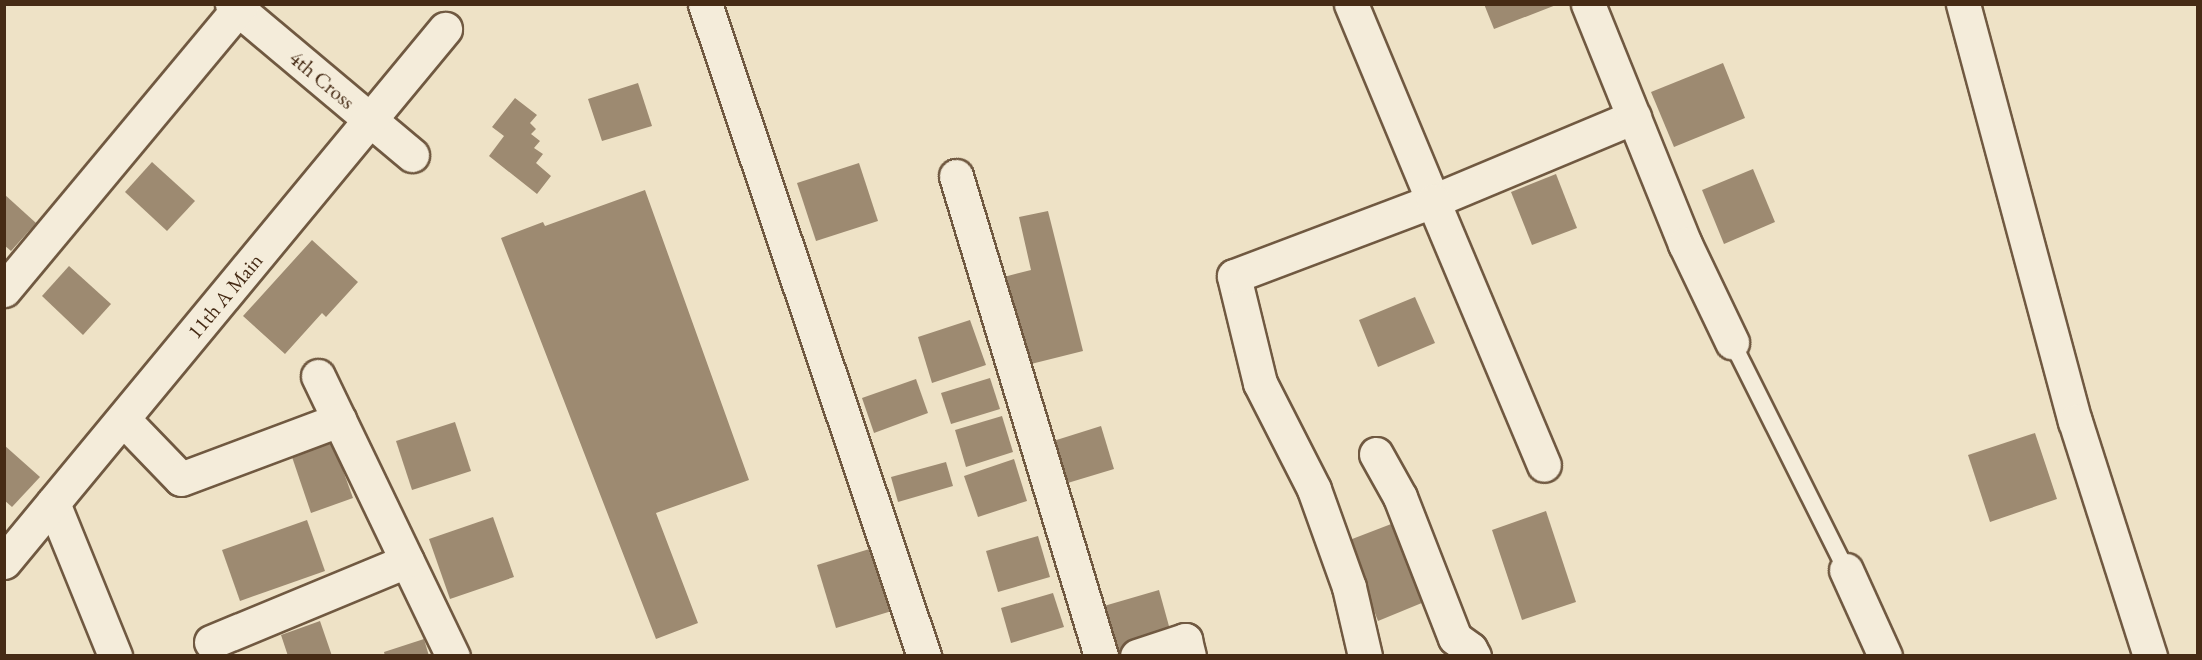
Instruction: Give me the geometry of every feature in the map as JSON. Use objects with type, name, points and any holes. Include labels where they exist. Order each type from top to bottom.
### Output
[{"type":"street","points":[[705,4],[924,656]]},
{"type":"street","points":[[1351,4],[1544,465]]},
{"type":"street","points":[[1588,4],[1685,244],[1732,342]]},
{"type":"street","points":[[1963,4],[2075,421],[2150,656]]},
{"type":"street","points":[[4,290],[237,6]]},
{"type":"street","name":"4th Cross","points":[[237,6],[412,155]]},
{"type":"street","name":"11th A Main","points":[[4,562],[445,29]]},
{"type":"street","points":[[1365,656],[1349,587],[1314,489],[1260,383],[1234,276],[1433,201],[1634,117]]},
{"type":"street","points":[[956,176],[1101,656]]},
{"type":"street","points":[[318,376],[453,656]]},
{"type":"street","points":[[123,419],[181,479],[339,420]]},
{"type":"street","points":[[1376,454],[1400,497],[1455,638],[1470,649],[1474,656]]},
{"type":"street","points":[[53,503],[115,656]]},
{"type":"street","points":[[211,642],[407,561]]},
{"type":"street","points":[[1846,570],[1885,656]]},
{"type":"street","points":[[1137,656],[1185,640],[1189,656]]},
{"type":"lane","points":[[1732,342],[1846,570]]},
{"type":"building","points":[[1484,4],[1556,4],[1556,5],[1494,29]]},
{"type":"building","points":[[1723,63],[1745,118],[1674,147],[1651,92]]},
{"type":"building","points":[[638,83],[652,126],[602,141],[588,99]]},
{"type":"building","points":[[515,98],[537,115],[530,123],[536,129],[531,134],[540,141],[534,148],[543,154],[536,163],[551,176],[537,194],[489,156],[504,136],[492,127]]},
{"type":"building","points":[[152,162],[195,201],[167,231],[125,192]]},
{"type":"building","points":[[859,163],[878,221],[816,241],[797,183]]},
{"type":"building","points":[[1753,169],[1775,222],[1724,244],[1702,190]]},
{"type":"building","points":[[1556,174],[1577,228],[1532,245],[1511,192]]},
{"type":"building","points":[[645,190],[749,480],[656,513],[698,623],[656,639],[501,238],[543,222],[545,226]]},
{"type":"building","points":[[4,194],[36,223],[11,251],[4,245]]},
{"type":"building","points":[[1048,211],[1083,351],[1023,366],[1000,278],[1031,270],[1019,217]]},
{"type":"building","points":[[312,240],[358,282],[326,317],[322,313],[285,354],[243,316]]},
{"type":"building","points":[[69,266],[111,304],[83,335],[42,296]]},
{"type":"building","points":[[1415,297],[1435,343],[1378,367],[1359,320]]},
{"type":"building","points":[[970,320],[986,365],[932,383],[918,337]]},
{"type":"building","points":[[990,378],[1000,409],[951,424],[941,393]]},
{"type":"building","points":[[916,379],[928,413],[874,433],[862,398]]},
{"type":"building","points":[[1002,416],[1013,452],[966,467],[955,430]]},
{"type":"building","points":[[455,422],[471,471],[412,490],[396,441]]},
{"type":"building","points":[[1101,426],[1114,469],[1061,485],[1047,443]]},
{"type":"building","points":[[2035,433],[2057,499],[1990,522],[1968,455]]},
{"type":"building","points":[[332,440],[353,498],[311,513],[291,454]]},
{"type":"building","points":[[4,445],[40,477],[12,507],[4,500]]},
{"type":"building","points":[[1014,459],[1027,501],[978,517],[964,476]]},
{"type":"building","points":[[946,462],[953,486],[898,502],[891,477]]},
{"type":"building","points":[[1546,511],[1576,602],[1522,620],[1492,530]]},
{"type":"building","points":[[493,517],[514,577],[450,599],[429,539]]},
{"type":"building","points":[[307,520],[325,571],[240,601],[222,550]]},
{"type":"building","points":[[1399,521],[1429,600],[1378,621],[1347,541]]},
{"type":"building","points":[[1038,536],[1050,577],[998,592],[986,551]]},
{"type":"building","points":[[876,547],[895,610],[836,628],[817,565]]},
{"type":"building","points":[[1159,590],[1172,637],[1117,652],[1104,606]]},
{"type":"building","points":[[1053,593],[1064,627],[1011,643],[1001,608]]},
{"type":"building","points":[[320,621],[332,656],[288,656],[281,635]]},
{"type":"building","points":[[424,639],[429,656],[385,656],[384,652]]}]
